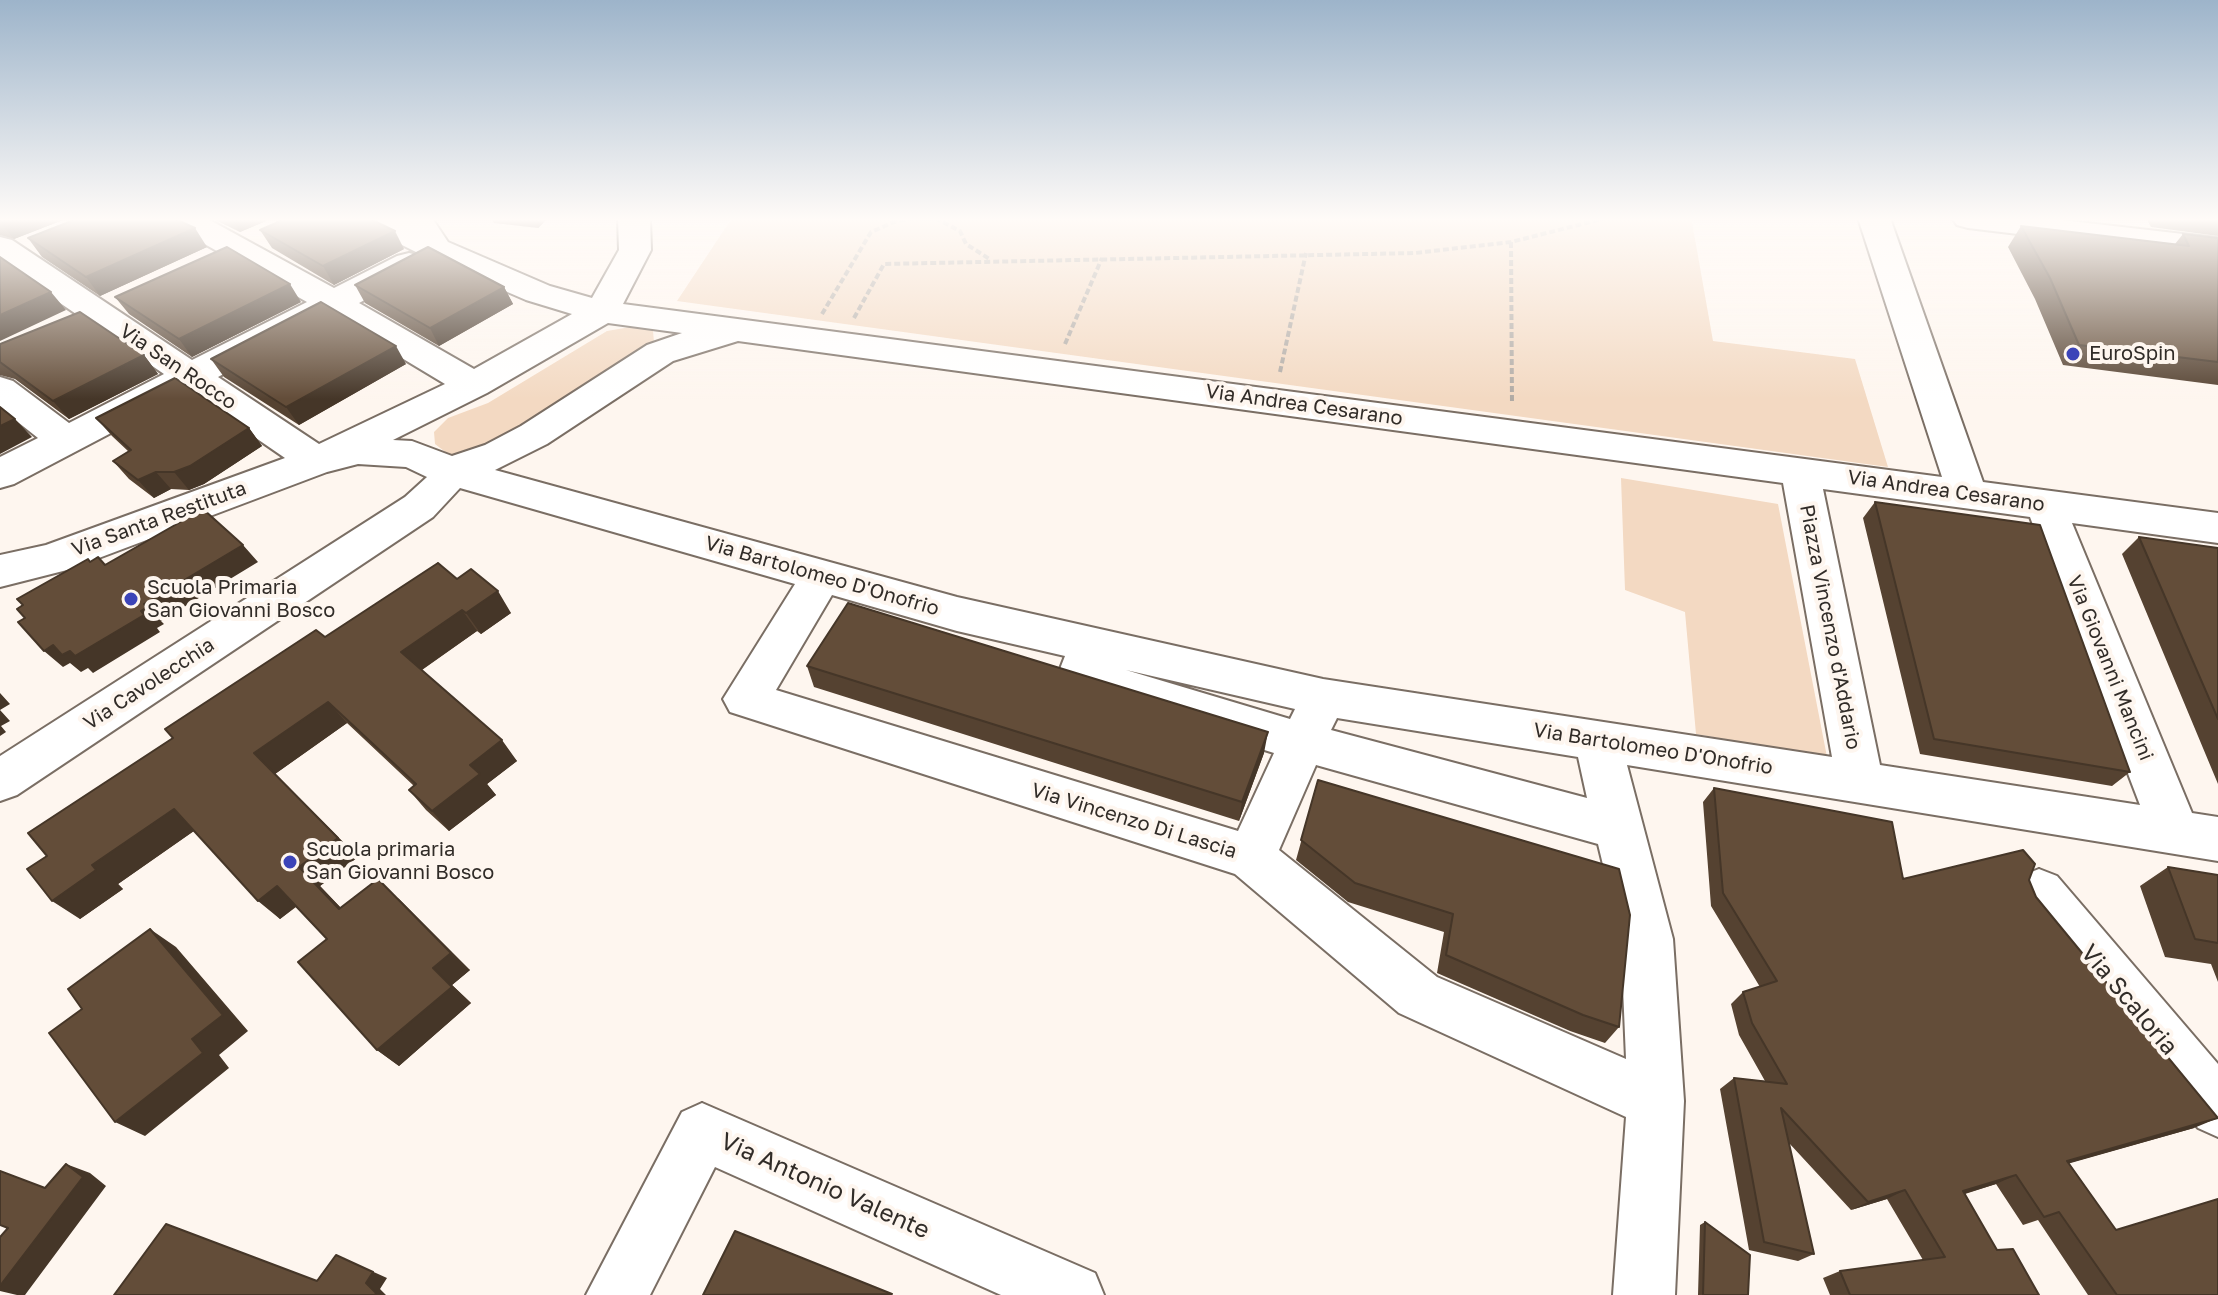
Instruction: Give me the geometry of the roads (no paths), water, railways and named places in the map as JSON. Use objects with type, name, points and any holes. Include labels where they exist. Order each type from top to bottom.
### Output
[{"type":"street","name":"Via San Rocco","points":[[43,278],[317,461]]},
{"type":"street","points":[[291,278],[474,385]]},
{"type":"street","points":[[0,474],[379,278]]},
{"type":"street","points":[[504,278],[665,336]]},
{"type":"street","points":[[317,461],[474,385],[602,312],[620,278]]},
{"type":"street","points":[[1894,278],[1967,494]]},
{"type":"street","name":"Via Andrea Cesarano","points":[[665,336],[701,339],[755,331],[2218,528]]},
{"type":"street","points":[[317,461],[358,451],[431,463],[499,454],[534,435],[665,336]]},
{"type":"street","name":"Via Cavolecchia","points":[[0,781],[419,507],[441,487],[431,463],[410,439],[416,431],[455,405],[474,385]]},
{"type":"street","points":[[0,389],[66,440]]},
{"type":"street","points":[[534,435],[525,469],[555,500]]},
{"type":"street","name":"Via Santa Restituta","points":[[0,571],[52,559],[317,461]]},
{"type":"street","name":"Via Bartolomeo D'Onofrio","points":[[431,463],[957,614],[1323,697],[2197,836]]},
{"type":"street","name":"Piazza Vincenzo d'Addario","points":[[1800,472],[1860,782]]},
{"type":"street","name":"Via Giovanni Mancini","points":[[2045,505],[2197,836]]},
{"type":"street","name":"Via Vincenzo Di Lascia","points":[[822,576],[746,699],[1251,857],[1418,995],[1656,1101]]},
{"type":"street","points":[[1091,645],[1080,674],[1303,742],[1619,828]]},
{"type":"street","points":[[1251,857],[1323,697]]},
{"type":"street","points":[[1597,740],[1647,939],[1656,1101],[1644,1295]]},
{"type":"street","name":"Via Scaloria","points":[[2039,892],[2218,1108]]},
{"type":"street","name":"Via Antonio Valente","points":[[617,1295],[702,1132],[1073,1295]]},
{"type":"place","name":"EuroSpin","points":[[2073,354]]},
{"type":"place","name":"Scuola Primaria San Giovanni Bosco","points":[[131,599]]},
{"type":"place","name":"Scuola primaria San Giovanni Bosco","points":[[290,862]]}]
